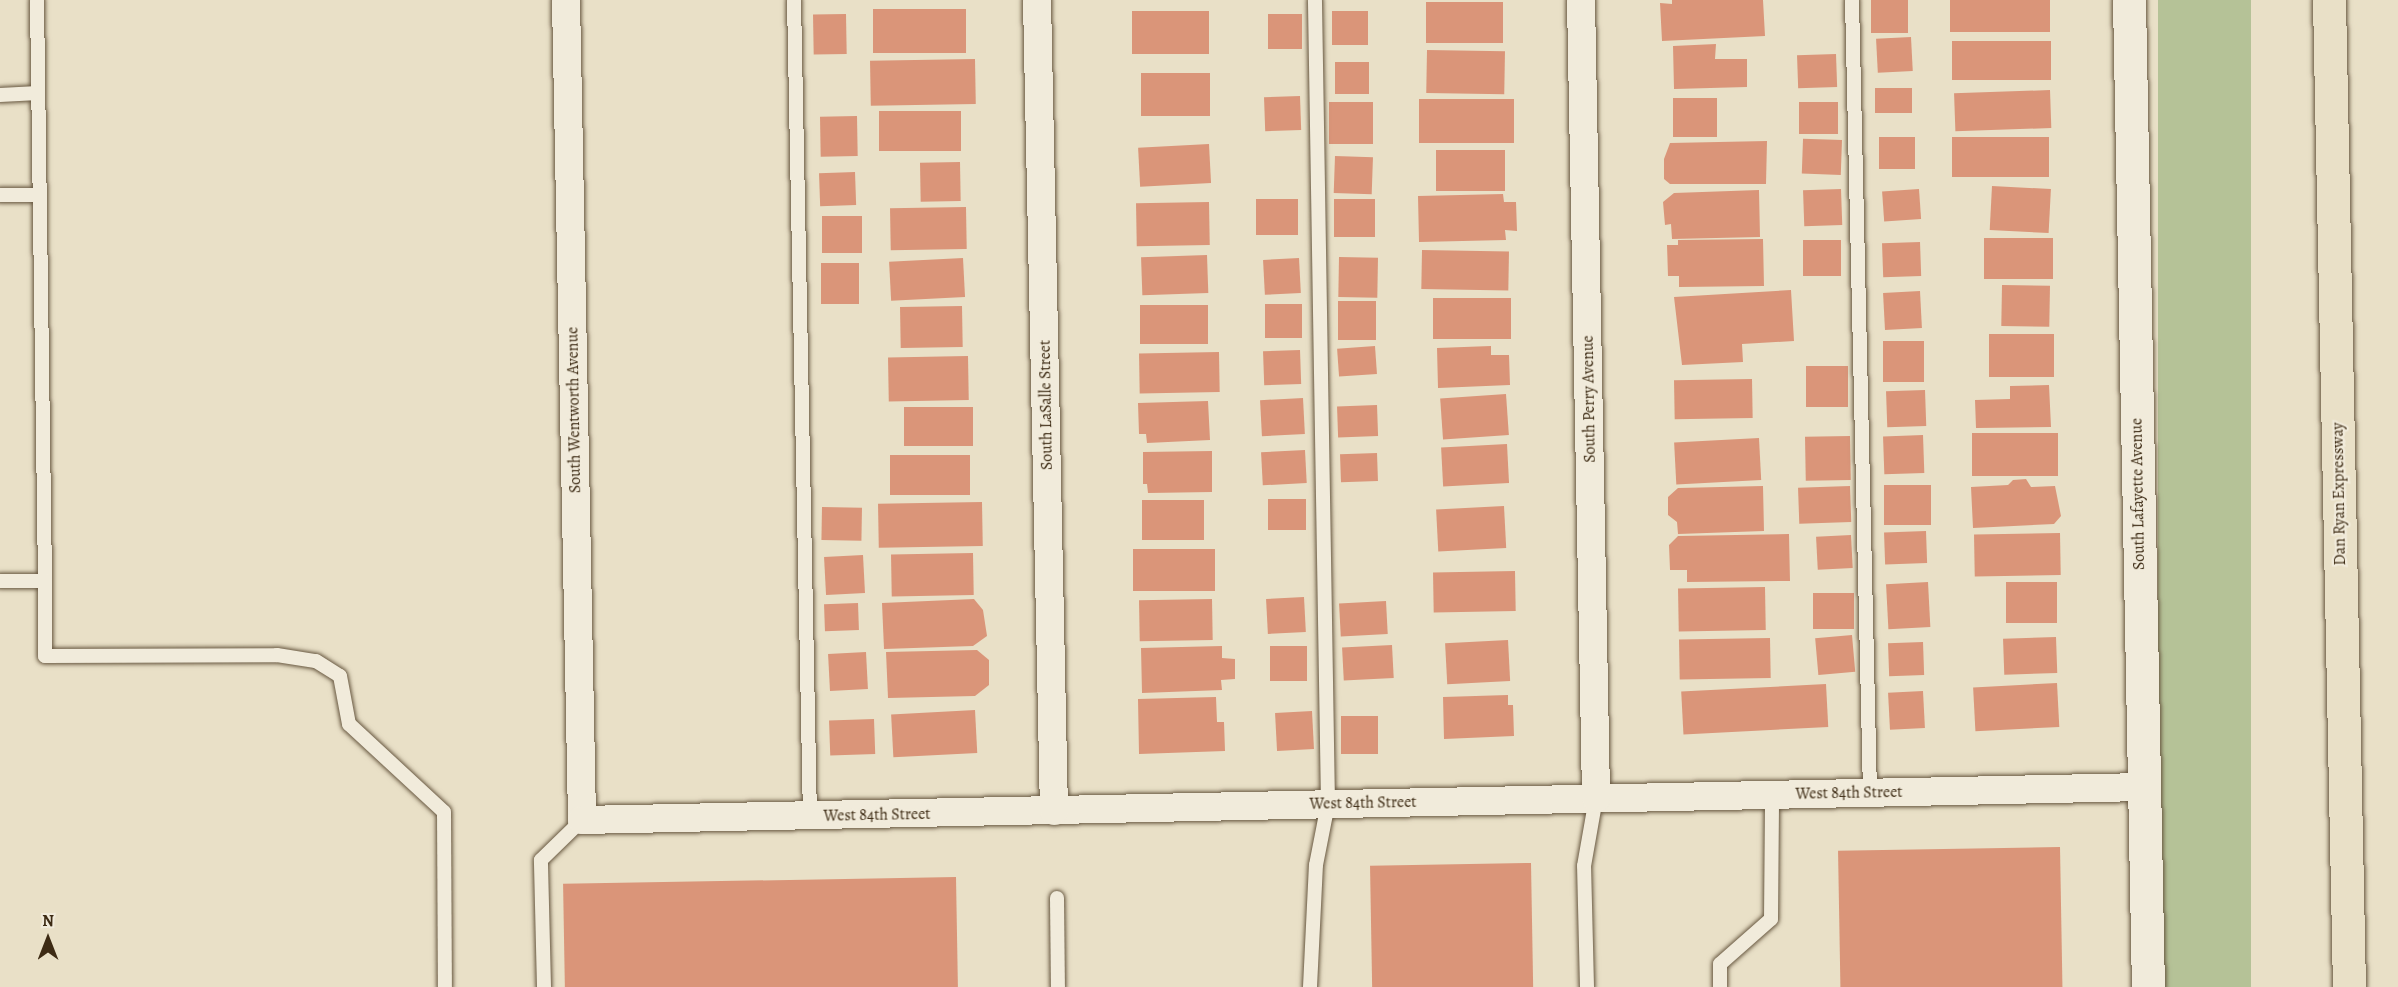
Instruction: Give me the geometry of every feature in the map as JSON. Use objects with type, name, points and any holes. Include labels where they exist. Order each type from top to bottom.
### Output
[{"type":"highway","name":"Dan Ryan Expressway","points":[[2329,0],[2349,987]]},
{"type":"main road","name":"South Lafayette Avenue","points":[[2129,0],[2148,987]]},
{"type":"street","name":"South Wentworth Avenue","points":[[566,0],[582,820]]},
{"type":"street","name":"South LaSalle Street","points":[[1037,0],[1054,811]]},
{"type":"street","name":"South Perry Avenue","points":[[1581,0],[1596,798]]},
{"type":"street","name":"West 84th Street","points":[[582,820],[2144,787]]},
{"type":"lane","points":[[37,0],[45,656],[277,655],[316,661],[340,676],[349,724],[444,812],[445,987]]},
{"type":"lane","points":[[794,0],[810,816]]},
{"type":"lane","points":[[1310,987],[1316,865],[1328,804],[1315,0]]},
{"type":"lane","points":[[1852,0],[1870,793]]},
{"type":"lane","points":[[0,95],[38,93]]},
{"type":"lane","points":[[0,195],[39,195]]},
{"type":"lane","points":[[0,581],[45,580]]},
{"type":"lane","points":[[1720,987],[1719,964],[1771,919],[1772,795]]},
{"type":"lane","points":[[1587,987],[1584,866],[1596,798]]},
{"type":"lane","points":[[544,987],[541,860],[582,820]]},
{"type":"lane","points":[[1057,898],[1058,987]]},
{"type":"green space","points":[[2158,0],[2251,0],[2251,987],[2158,987]]},
{"type":"building","points":[[1672,0],[1763,0],[1765,36],[1662,41],[1660,3],[1672,4]]},
{"type":"building","points":[[1871,0],[1908,0],[1908,33],[1871,33]]},
{"type":"building","points":[[1950,0],[2050,0],[2050,32],[1950,32]]},
{"type":"building","points":[[1426,2],[1503,2],[1503,43],[1426,43]]},
{"type":"building","points":[[873,9],[966,9],[966,53],[873,53]]},
{"type":"building","points":[[1132,11],[1209,11],[1209,54],[1132,54]]},
{"type":"building","points":[[1332,11],[1368,11],[1368,45],[1332,45]]},
{"type":"building","points":[[846,14],[847,54],[814,55],[813,15]]},
{"type":"building","points":[[1268,14],[1302,14],[1302,49],[1268,49]]},
{"type":"building","points":[[1911,37],[1913,71],[1878,73],[1876,39]]},
{"type":"building","points":[[1952,41],[2051,41],[2051,80],[1952,80]]},
{"type":"building","points":[[1716,44],[1715,59],[1747,59],[1747,87],[1674,89],[1673,46]]},
{"type":"building","points":[[1427,50],[1505,51],[1504,94],[1426,93]]},
{"type":"building","points":[[1836,54],[1837,87],[1798,88],[1797,55]]},
{"type":"building","points":[[975,59],[976,104],[871,106],[870,61]]},
{"type":"building","points":[[1335,62],[1369,62],[1369,94],[1335,94]]},
{"type":"building","points":[[1141,73],[1210,73],[1210,116],[1141,116]]},
{"type":"building","points":[[1875,88],[1912,88],[1912,113],[1875,113]]},
{"type":"building","points":[[2050,90],[2051,128],[1955,131],[1954,93]]},
{"type":"building","points":[[1300,96],[1301,130],[1265,131],[1264,97]]},
{"type":"building","points":[[1673,98],[1717,98],[1717,137],[1673,137]]},
{"type":"building","points":[[1419,99],[1514,99],[1514,143],[1419,143]]},
{"type":"building","points":[[1329,102],[1373,102],[1373,144],[1329,144]]},
{"type":"building","points":[[1799,102],[1838,102],[1838,134],[1799,134]]},
{"type":"building","points":[[879,111],[961,111],[961,151],[879,151]]},
{"type":"building","points":[[857,116],[858,156],[821,157],[820,117]]},
{"type":"building","points":[[1879,137],[1915,137],[1915,169],[1879,169]]},
{"type":"building","points":[[1952,137],[2049,137],[2049,177],[1952,177]]},
{"type":"building","points":[[1803,139],[1842,140],[1841,175],[1802,174]]},
{"type":"building","points":[[1767,141],[1766,184],[1670,184],[1664,179],[1664,159],[1670,143]]},
{"type":"building","points":[[1209,144],[1211,183],[1140,187],[1138,148]]},
{"type":"building","points":[[1436,150],[1505,150],[1505,191],[1436,191]]},
{"type":"building","points":[[1335,156],[1373,157],[1372,194],[1334,193]]},
{"type":"building","points":[[960,162],[961,201],[921,202],[920,163]]},
{"type":"building","points":[[855,172],[856,205],[820,206],[819,173]]},
{"type":"building","points":[[1992,186],[2051,189],[2049,233],[1990,230]]},
{"type":"building","points":[[1841,189],[1842,225],[1804,226],[1803,190]]},
{"type":"building","points":[[1919,189],[1921,219],[1884,222],[1882,192]]},
{"type":"building","points":[[1759,190],[1760,237],[1672,239],[1671,224],[1665,225],[1663,202],[1674,193]]},
{"type":"building","points":[[1503,194],[1504,202],[1516,202],[1517,231],[1505,230],[1506,240],[1419,242],[1418,196]]},
{"type":"building","points":[[1256,199],[1298,199],[1298,235],[1256,235]]},
{"type":"building","points":[[1334,199],[1375,199],[1375,237],[1334,237]]},
{"type":"building","points":[[1209,202],[1210,245],[1137,246],[1136,203]]},
{"type":"building","points":[[966,207],[967,249],[891,250],[890,208]]},
{"type":"building","points":[[822,216],[862,216],[862,253],[822,253]]},
{"type":"building","points":[[1984,238],[2053,238],[2053,279],[1984,279]]},
{"type":"building","points":[[1763,239],[1764,286],[1679,287],[1679,276],[1668,276],[1667,245],[1678,245],[1678,240]]},
{"type":"building","points":[[1803,240],[1841,240],[1841,276],[1803,276]]},
{"type":"building","points":[[1920,242],[1921,276],[1883,277],[1882,243]]},
{"type":"building","points":[[1422,250],[1509,252],[1508,291],[1421,289]]},
{"type":"building","points":[[1207,255],[1208,293],[1142,295],[1141,257]]},
{"type":"building","points":[[1339,257],[1378,258],[1377,298],[1338,297]]},
{"type":"building","points":[[963,258],[965,297],[891,301],[889,262]]},
{"type":"building","points":[[1299,258],[1301,293],[1265,295],[1263,260]]},
{"type":"building","points":[[821,263],[859,263],[859,304],[821,304]]},
{"type":"building","points":[[2002,285],[2050,286],[2049,327],[2001,326]]},
{"type":"building","points":[[1791,290],[1794,341],[1742,344],[1743,362],[1682,365],[1674,297]]},
{"type":"building","points":[[1920,291],[1922,328],[1885,330],[1883,293]]},
{"type":"building","points":[[1433,298],[1511,298],[1511,339],[1433,339]]},
{"type":"building","points":[[1338,301],[1376,301],[1376,340],[1338,340]]},
{"type":"building","points":[[1265,304],[1302,304],[1302,338],[1265,338]]},
{"type":"building","points":[[1140,305],[1208,305],[1208,344],[1140,344]]},
{"type":"building","points":[[962,306],[963,347],[901,348],[900,307]]},
{"type":"building","points":[[1989,334],[2054,334],[2054,377],[1989,377]]},
{"type":"building","points":[[1883,341],[1924,341],[1924,382],[1883,382]]},
{"type":"building","points":[[1375,346],[1377,374],[1339,377],[1337,349]]},
{"type":"building","points":[[1491,346],[1491,355],[1509,355],[1510,385],[1438,388],[1437,348]]},
{"type":"building","points":[[1300,350],[1301,384],[1264,385],[1263,351]]},
{"type":"building","points":[[1219,352],[1220,392],[1140,393],[1139,353]]},
{"type":"building","points":[[968,356],[969,400],[889,401],[888,357]]},
{"type":"building","points":[[1806,366],[1848,366],[1848,407],[1806,407]]},
{"type":"building","points":[[1752,379],[1753,418],[1675,419],[1674,380]]},
{"type":"building","points":[[2049,385],[2051,427],[1976,428],[1975,400],[2010,399],[2010,386]]},
{"type":"building","points":[[1925,390],[1926,426],[1887,427],[1886,391]]},
{"type":"building","points":[[1506,394],[1509,435],[1443,440],[1440,399]]},
{"type":"building","points":[[1303,398],[1305,434],[1262,436],[1260,400]]},
{"type":"building","points":[[1208,401],[1210,440],[1147,443],[1146,434],[1139,434],[1138,403]]},
{"type":"building","points":[[1377,405],[1378,436],[1338,437],[1337,406]]},
{"type":"building","points":[[904,407],[973,407],[973,446],[904,446]]},
{"type":"building","points":[[1972,433],[2058,433],[2058,476],[1972,476]]},
{"type":"building","points":[[1923,435],[1924,473],[1884,474],[1883,436]]},
{"type":"building","points":[[1850,436],[1851,480],[1806,481],[1805,437]]},
{"type":"building","points":[[1759,438],[1761,480],[1676,484],[1674,442]]},
{"type":"building","points":[[1507,444],[1509,483],[1443,486],[1441,447]]},
{"type":"building","points":[[1305,450],[1307,483],[1263,485],[1261,452]]},
{"type":"building","points":[[1212,451],[1212,492],[1148,493],[1147,484],[1143,484],[1143,452]]},
{"type":"building","points":[[1377,453],[1378,481],[1341,482],[1340,454]]},
{"type":"building","points":[[890,455],[970,455],[970,495],[890,495]]},
{"type":"building","points":[[2026,479],[2031,487],[2055,486],[2061,516],[2054,524],[1973,528],[1971,487],[2008,485],[2013,480]]},
{"type":"building","points":[[1884,485],[1931,485],[1931,525],[1884,525]]},
{"type":"building","points":[[1763,486],[1764,531],[1678,534],[1677,522],[1668,515],[1668,497],[1678,488]]},
{"type":"building","points":[[1850,486],[1851,522],[1799,524],[1798,488]]},
{"type":"building","points":[[1268,499],[1306,499],[1306,530],[1268,530]]},
{"type":"building","points":[[1142,500],[1204,500],[1204,540],[1142,540]]},
{"type":"building","points":[[982,502],[983,546],[879,548],[878,504]]},
{"type":"building","points":[[1504,506],[1506,548],[1438,552],[1436,510]]},
{"type":"building","points":[[822,507],[862,508],[861,541],[821,540]]},
{"type":"building","points":[[1926,531],[1927,563],[1885,564],[1884,532]]},
{"type":"building","points":[[2060,533],[2061,575],[1975,576],[1974,535]]},
{"type":"building","points":[[1789,534],[1790,581],[1687,582],[1687,570],[1670,570],[1669,545],[1678,536]]},
{"type":"building","points":[[1851,535],[1853,568],[1818,570],[1816,537]]},
{"type":"building","points":[[1133,549],[1215,549],[1215,591],[1133,591]]},
{"type":"building","points":[[973,553],[974,595],[892,596],[891,554]]},
{"type":"building","points":[[863,555],[865,593],[826,595],[824,557]]},
{"type":"building","points":[[1515,571],[1516,611],[1434,612],[1433,572]]},
{"type":"building","points":[[1928,582],[1930,627],[1888,629],[1886,584]]},
{"type":"building","points":[[2006,582],[2057,582],[2057,623],[2006,623]]},
{"type":"building","points":[[1765,587],[1766,630],[1679,632],[1678,589]]},
{"type":"building","points":[[1813,593],[1854,593],[1854,629],[1813,629]]},
{"type":"building","points":[[1304,597],[1306,632],[1268,634],[1266,599]]},
{"type":"building","points":[[974,599],[983,610],[987,636],[973,646],[884,649],[882,603]]},
{"type":"building","points":[[1212,599],[1213,640],[1140,641],[1139,600]]},
{"type":"building","points":[[1386,601],[1388,634],[1341,636],[1339,603]]},
{"type":"building","points":[[858,603],[859,630],[825,631],[824,604]]},
{"type":"building","points":[[1852,635],[1855,672],[1818,675],[1815,638]]},
{"type":"building","points":[[2056,637],[2057,673],[2004,675],[2003,639]]},
{"type":"building","points":[[1770,638],[1771,678],[1680,680],[1679,640]]},
{"type":"building","points":[[1508,640],[1510,681],[1447,684],[1445,643]]},
{"type":"building","points":[[1923,642],[1924,675],[1889,676],[1888,643]]},
{"type":"building","points":[[1392,645],[1394,678],[1344,681],[1342,648]]},
{"type":"building","points":[[1222,646],[1222,658],[1235,659],[1235,679],[1221,680],[1222,690],[1142,693],[1141,648]]},
{"type":"building","points":[[1270,646],[1307,646],[1307,681],[1270,681]]},
{"type":"building","points":[[977,650],[989,660],[989,685],[975,696],[888,698],[886,652]]},
{"type":"building","points":[[866,652],[868,689],[830,691],[828,654]]},
{"type":"building","points":[[2057,683],[2059,727],[1975,731],[1973,687]]},
{"type":"building","points":[[1826,684],[1828,727],[1683,735],[1681,692]]},
{"type":"building","points":[[1923,691],[1925,728],[1890,730],[1888,693]]},
{"type":"building","points":[[1508,695],[1508,705],[1513,705],[1514,736],[1444,739],[1443,697]]},
{"type":"building","points":[[1216,697],[1217,722],[1224,722],[1225,751],[1139,754],[1138,699]]},
{"type":"building","points":[[975,710],[977,753],[893,757],[891,714]]},
{"type":"building","points":[[1312,711],[1314,749],[1277,751],[1275,713]]},
{"type":"building","points":[[1341,716],[1378,716],[1378,754],[1341,754]]},
{"type":"building","points":[[874,719],[875,754],[830,756],[829,721]]},
{"type":"building","points":[[2060,847],[2062,987],[1840,987],[1838,851]]},
{"type":"building","points":[[1531,863],[1533,987],[1372,987],[1370,866]]},
{"type":"building","points":[[956,877],[958,987],[565,987],[563,884]]}]
